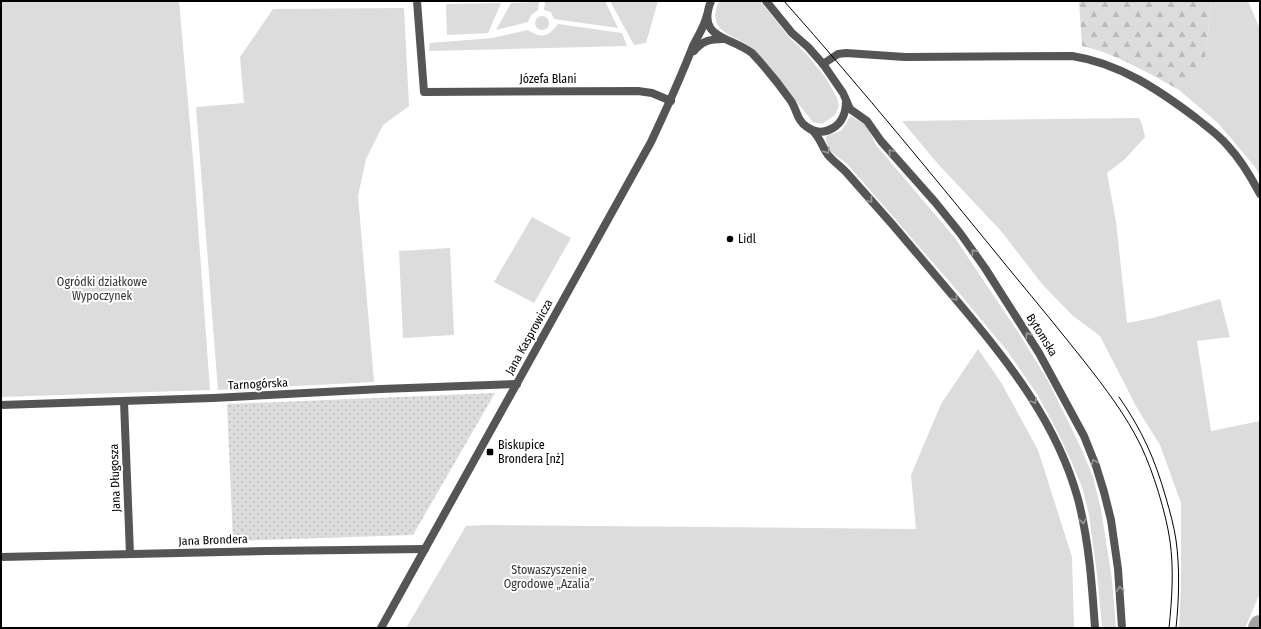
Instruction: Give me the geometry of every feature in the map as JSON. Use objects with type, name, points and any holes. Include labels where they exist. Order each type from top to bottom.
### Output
[{"type":"street","name":"Józefa Blani","points":[[417,1],[424,92],[638,91],[652,93],[671,101]]},
{"type":"street","name":"Jana Kasprowicza","points":[[381,628],[651,142],[671,101],[694,45],[703,29],[711,1]]},
{"type":"street","name":"Bytomska","points":[[766,1],[792,33],[808,47],[823,64],[842,93],[850,109],[868,121],[881,141],[960,233],[985,268],[1032,340],[1084,436],[1096,466],[1111,520],[1118,569],[1122,628]]},
{"type":"street","points":[[707,15],[708,23],[713,33],[744,47],[752,53],[792,103],[801,122],[820,138],[829,156],[844,170],[906,240],[992,342],[1021,381],[1058,447],[1077,498],[1086,539],[1095,628]]},
{"type":"street","name":"Jana Kasprowicza","points":[[691,54],[699,45],[707,40],[724,39]]},
{"type":"street","points":[[823,64],[838,54],[855,53],[906,57],[1072,56],[1099,61],[1158,90],[1215,133],[1238,157],[1260,194]]},
{"type":"street","points":[[812,130],[819,132],[825,131],[837,125],[844,114],[846,100]]},
{"type":"street","name":"Tarnogórska","points":[[1,405],[124,402],[517,384]]},
{"type":"street","name":"Jana Długosza","points":[[124,402],[130,554]]},
{"type":"street","name":"Jana Brondera","points":[[1,557],[425,549]]},
{"type":"green space","name":"Ogródki działkowe Wypoczynek","points":[[1,1],[179,1],[194,171],[210,390],[1,397]]},
{"type":"green space","points":[[605,1],[618,28],[554,19],[551,12],[544,10],[545,2]]},
{"type":"green space","points":[[610,1],[658,1],[646,43],[634,45]]},
{"type":"green space","points":[[719,1],[760,1],[789,37],[808,56],[826,78],[837,98],[839,106],[835,115],[822,124],[813,122],[755,50],[724,32],[719,27],[716,20],[716,12]]},
{"type":"green space","points":[[1079,1],[1211,1],[1205,62],[1179,90],[1120,59],[1095,49],[1082,46]]},
{"type":"green space","points":[[1211,1],[1248,1],[1260,29],[1260,176],[1255,167],[1218,123],[1179,90],[1205,62]]},
{"type":"green space","points":[[539,2],[538,10],[531,15],[528,22],[496,30],[511,3]]},
{"type":"green space","points":[[501,3],[488,33],[447,35],[447,4]]},
{"type":"green space","points":[[404,8],[409,106],[383,125],[366,159],[358,196],[374,382],[218,390],[196,107],[244,103],[240,57],[273,9]]},
{"type":"green space","points":[[539,16],[545,16],[549,20],[549,26],[545,30],[539,30],[535,26],[535,20]]},
{"type":"green space","points":[[558,24],[622,33],[627,46],[429,51],[430,43],[493,38],[528,30],[537,35],[544,35],[551,32]]},
{"type":"green space","points":[[850,116],[864,124],[870,132],[876,145],[955,238],[1020,335],[1047,379],[1082,450],[1093,477],[1101,509],[1112,580],[1116,628],[1102,628],[1098,582],[1089,515],[1082,487],[1055,427],[1037,394],[1008,352],[955,288],[849,166],[828,147],[826,136],[841,131]]},
{"type":"green space","points":[[1139,118],[1145,137],[1125,159],[1107,173],[1116,222],[1127,323],[1153,318],[1220,299],[1230,337],[1197,341],[1211,431],[1260,421],[1260,593],[1245,628],[1179,628],[1181,587],[1181,503],[1160,445],[1137,408],[1100,336],[1072,315],[1042,284],[1001,231],[938,164],[902,121]]},
{"type":"green space","points":[[532,217],[571,238],[534,303],[494,282]]},
{"type":"green space","points":[[450,248],[454,335],[403,338],[399,251]]},
{"type":"green space","name":"Stowaszyszenie Ogrodowe „Azalia”","points":[[978,349],[1002,384],[1038,450],[1072,557],[1074,628],[406,628],[466,526],[916,529],[911,475],[941,404]]},
{"type":"green space","points":[[495,393],[413,535],[233,541],[227,404]]},
{"type":"tram line","points":[[784,1],[843,68],[1049,318],[1100,381],[1129,423],[1150,467],[1168,530],[1172,573],[1169,628]]},
{"type":"tram line","points":[[1119,397],[1147,445],[1162,484],[1172,519],[1176,540],[1179,573],[1176,628]]},
{"type":"place","name":"Lidl","points":[[730,239]]},
{"type":"place","name":"Biskupice Brondera [nż]","points":[[490,452]]}]
